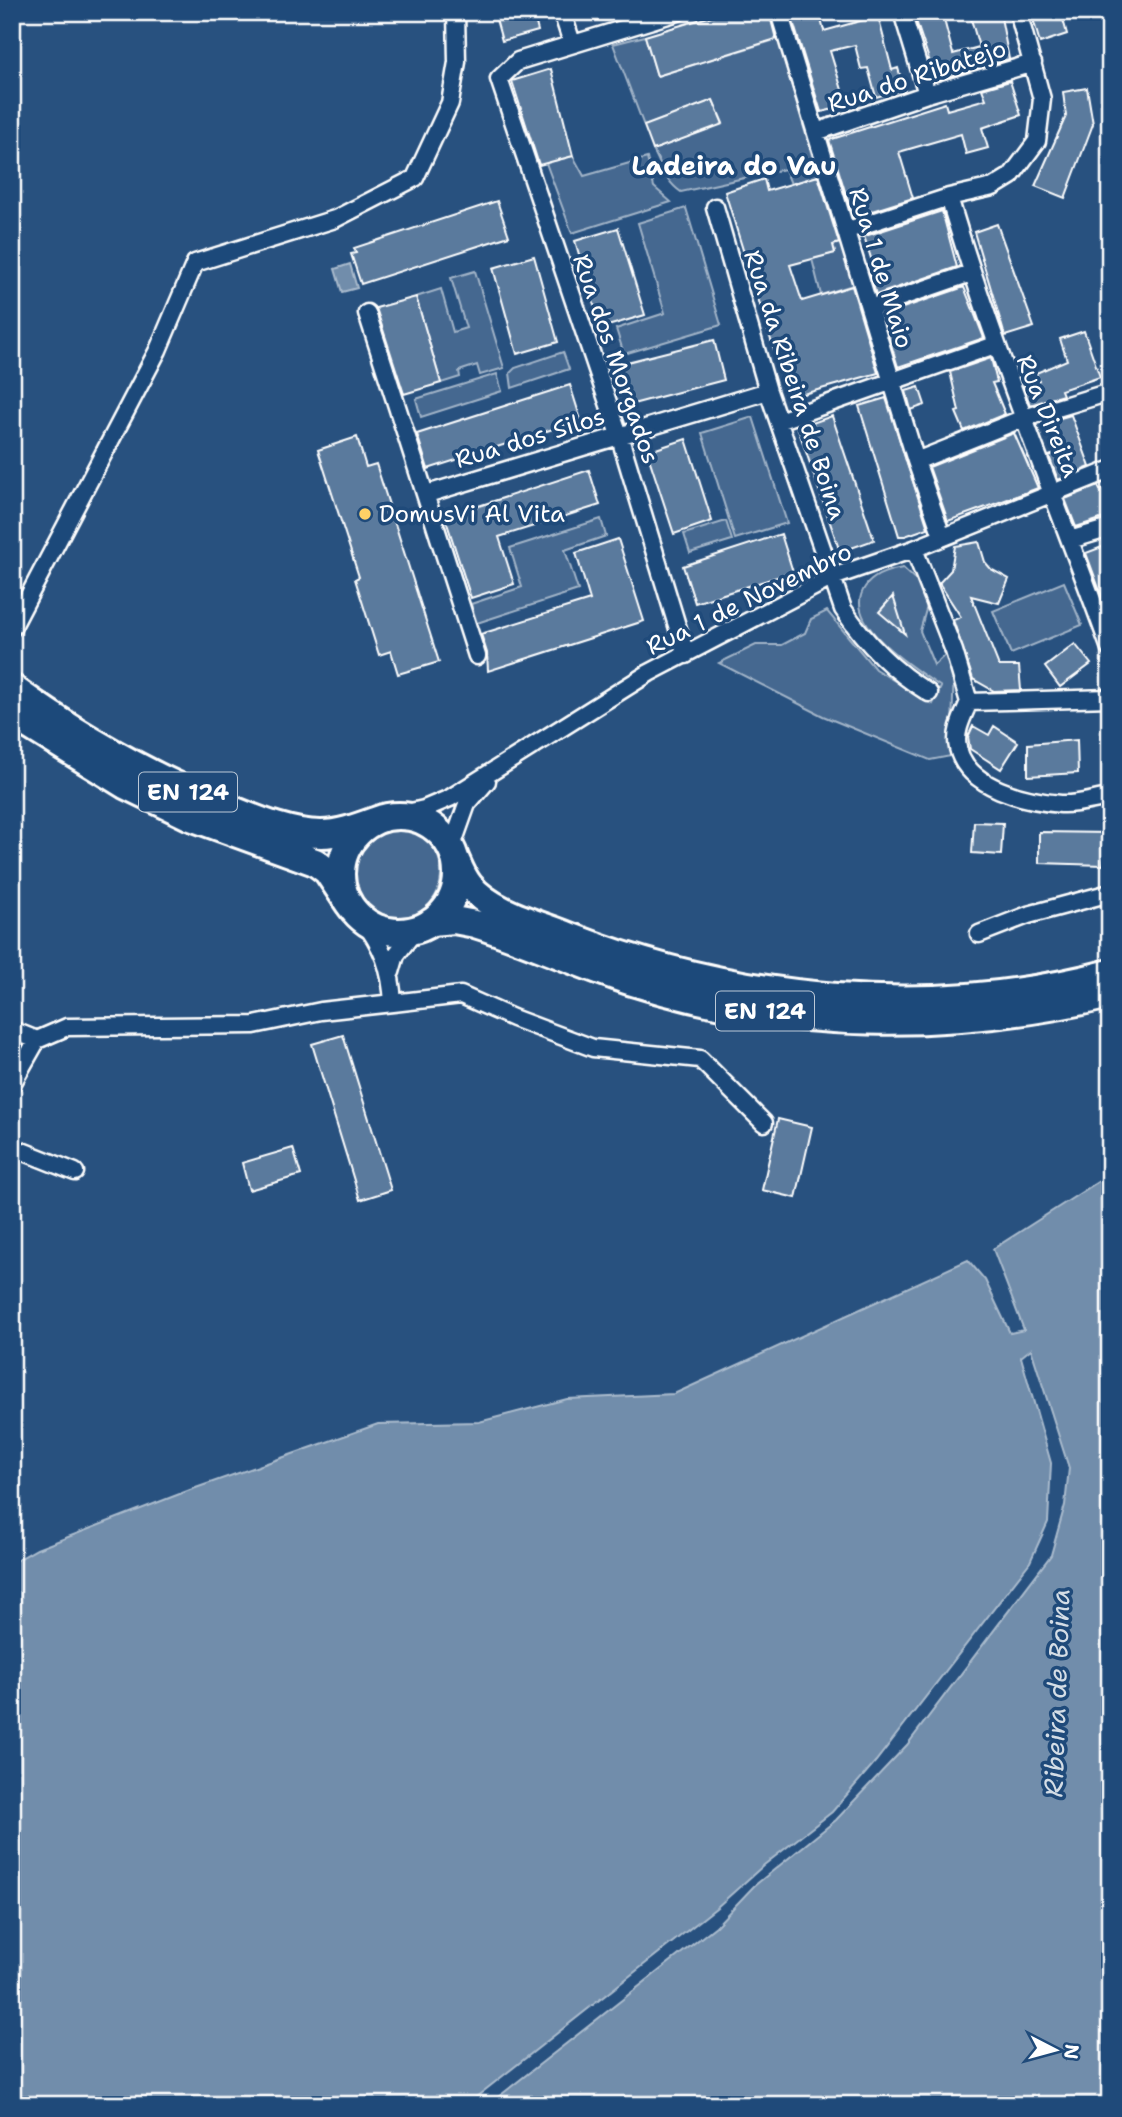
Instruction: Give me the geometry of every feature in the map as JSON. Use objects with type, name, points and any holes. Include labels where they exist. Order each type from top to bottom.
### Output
[{"type":"main road","name":"EN 124","points":[[12,688],[120,758],[186,791],[254,819],[320,834],[339,833],[388,817],[412,817],[428,823],[442,835],[468,884],[476,892],[529,920],[656,966],[778,991],[870,999],[961,999],[1032,989],[1110,972]]},
{"type":"main road","name":"EN 124","points":[[12,715],[125,785],[191,817],[315,862],[327,871],[356,911],[379,928],[397,932],[454,920],[475,924],[631,981],[693,998],[774,1013],[924,1023],[1009,1016],[1110,995]]},
{"type":"main road","points":[[356,911],[342,887],[341,869],[345,852],[360,831],[388,817]]},
{"type":"main road","points":[[424,925],[444,909],[453,894],[456,876],[453,854]]},
{"type":"street","points":[[12,628],[158,350],[195,263],[335,219],[415,178],[450,103],[457,62],[456,12]]},
{"type":"street","points":[[562,12],[572,44],[678,12]]},
{"type":"street","name":"Rua 1 de Maio","points":[[779,12],[848,230],[916,461],[942,536]]},
{"type":"street","points":[[902,12],[927,94]]},
{"type":"street","points":[[848,230],[949,197],[993,187],[1011,176],[1037,141],[1042,99],[1018,12]]},
{"type":"street","name":"Rua dos Morgados","points":[[572,44],[518,61],[499,79],[619,435],[686,655]]},
{"type":"street","name":"Rua do Ribatejo","points":[[816,132],[927,94],[1033,63]]},
{"type":"street","name":"Rua Direita","points":[[949,197],[995,345],[1054,492],[1070,540],[1104,616],[1110,649]]},
{"type":"street","name":"Rua da Ribeira de Boina","points":[[715,207],[768,391],[843,609],[858,633],[885,661],[929,693]]},
{"type":"street","points":[[870,307],[971,273]]},
{"type":"street","points":[[367,313],[477,656]]},
{"type":"street","points":[[779,421],[995,345]]},
{"type":"street","name":"Rua dos Silos","points":[[427,494],[768,391]]},
{"type":"street","points":[[916,461],[1024,418],[1110,392]]},
{"type":"street","name":"Rua 1 de Novembro","points":[[494,772],[649,673],[834,577],[914,549],[1110,470]]},
{"type":"street","points":[[1070,540],[1110,527]]},
{"type":"street","points":[[914,549],[954,651],[970,702],[959,725],[957,747],[969,772],[1016,796],[1064,804],[1110,797]]},
{"type":"street","points":[[970,702],[1110,698]]},
{"type":"street","points":[[388,817],[425,808],[450,798],[494,772]]},
{"type":"street","points":[[453,854],[467,804],[494,772]]},
{"type":"street","points":[[979,934],[1028,915],[1110,893]]},
{"type":"street","points":[[356,911],[378,940],[391,972],[393,1003]]},
{"type":"street","points":[[391,972],[396,956],[424,925]]},
{"type":"street","points":[[12,1084],[37,1040],[67,1027],[254,1025],[321,1011],[461,995],[593,1048],[700,1059],[764,1123]]},
{"type":"street","points":[[12,1030],[37,1040]]},
{"type":"street","points":[[12,1147],[75,1172]]},
{"type":"shaded area","points":[[645,36],[657,76],[778,39],[818,176],[791,184],[785,169],[681,192],[676,188],[667,178],[653,150],[723,123],[713,100],[644,126],[613,44]]},
{"type":"shaded area","points":[[573,156],[584,176],[647,158],[654,187],[671,202],[572,233],[546,163]]},
{"type":"shaded area","points":[[686,208],[721,325],[624,354],[616,329],[665,313],[638,223]]},
{"type":"shaded area","points":[[844,242],[856,284],[821,295],[812,259],[835,253],[833,245]]},
{"type":"shaded area","points":[[475,271],[504,368],[480,375],[477,365],[459,371],[460,377],[441,383],[416,297],[441,289],[453,332],[466,328],[451,278]]},
{"type":"shaded area","points":[[563,352],[569,369],[512,388],[510,373],[515,368]]},
{"type":"shaded area","points":[[497,374],[502,391],[421,417],[416,399]]},
{"type":"shaded area","points":[[753,417],[787,523],[735,539],[702,433]]},
{"type":"shaded area","points":[[601,519],[606,536],[565,550],[578,590],[477,623],[471,604],[522,587],[510,548]]},
{"type":"shaded area","points":[[726,521],[732,540],[690,553],[684,534]]},
{"type":"shaded area","points":[[903,568],[918,582],[927,606],[920,631],[934,665],[945,655],[954,669],[951,756],[930,760],[823,716],[719,663],[756,645],[782,645],[805,633],[811,619],[827,611],[875,669],[933,704],[941,687],[884,644],[871,630],[863,615],[860,601],[868,583],[882,574]]},
{"type":"shaded area","points":[[1064,582],[1082,625],[1011,654],[993,611]]},
{"type":"shaded area","points":[[394,826],[412,830],[427,840],[437,855],[441,873],[437,891],[427,906],[412,916],[394,920],[376,916],[361,906],[351,891],[347,873],[351,855],[361,840],[376,830]]},
{"type":"water","points":[[350,264],[357,288],[342,292],[335,269]]},
{"type":"water","name":"Ribeira de Boina","points":[[1110,1174],[1110,2105],[488,2105],[716,1926],[754,1886],[836,1820],[907,1745],[1051,1555],[1065,1505],[1069,1468],[1031,1349],[1021,1357],[1051,1463],[1048,1522],[1030,1562],[876,1761],[832,1812],[764,1865],[716,1908],[466,2105],[12,2105],[12,1563],[37,1549],[190,1490],[378,1424],[479,1422],[567,1399],[674,1394],[968,1260],[985,1280],[1010,1333],[1024,1330],[993,1249]]},
{"type":"building","points":[[494,12],[533,12],[538,31],[502,41]]},
{"type":"building","points":[[725,12],[769,12],[776,39],[657,76],[645,36]]},
{"type":"building","points":[[790,12],[819,12],[824,31],[878,16],[892,70],[898,68],[904,89],[876,97],[868,68],[861,69],[855,45],[830,51],[847,106],[821,112]]},
{"type":"building","points":[[913,12],[942,12],[953,54],[979,47],[971,19],[1000,12],[1009,59],[936,80]]},
{"type":"building","points":[[1031,12],[1061,12],[1067,34],[1040,43]]},
{"type":"building","points":[[551,69],[573,156],[539,165],[512,81]]},
{"type":"building","points":[[1010,81],[1021,115],[982,128],[988,148],[966,154],[961,134],[899,152],[913,198],[853,217],[829,140],[945,103],[947,110],[986,99],[982,89]]},
{"type":"building","points":[[1087,88],[1093,124],[1065,198],[1035,186],[1066,116],[1063,92]]},
{"type":"building","points":[[713,100],[723,124],[653,150],[644,126]]},
{"type":"building","points":[[818,176],[839,243],[833,245],[835,253],[790,265],[802,301],[852,286],[878,373],[789,398],[725,192],[764,179],[767,191]]},
{"type":"building","points":[[497,201],[509,236],[361,284],[351,254],[356,253],[354,248]]},
{"type":"building","points":[[942,211],[957,267],[876,295],[870,273],[875,271],[864,236]]},
{"type":"building","points":[[997,224],[1034,327],[1005,336],[974,232]]},
{"type":"building","points":[[618,228],[645,315],[601,328],[575,241]]},
{"type":"building","points":[[534,256],[558,342],[517,354],[493,268]]},
{"type":"building","points":[[964,287],[984,338],[898,367],[882,315]]},
{"type":"building","points":[[416,297],[441,383],[404,394],[376,308]]},
{"type":"building","points":[[1084,331],[1100,377],[1061,390],[1063,395],[1030,405],[1023,386],[1039,381],[1036,373],[1067,360],[1060,339]]},
{"type":"building","points":[[714,340],[724,380],[629,405],[619,364]]},
{"type":"building","points":[[991,358],[997,382],[992,383],[1005,414],[964,431],[956,412],[959,411],[950,372]]},
{"type":"building","points":[[570,385],[581,420],[428,469],[417,434]]},
{"type":"building","points":[[919,387],[925,405],[911,410],[906,391]]},
{"type":"building","points":[[886,398],[928,528],[905,536],[899,536],[859,406]]},
{"type":"building","points":[[1071,415],[1090,467],[1058,480],[1049,456],[1064,450],[1053,420]]},
{"type":"building","points":[[832,416],[874,540],[840,552],[798,428]]},
{"type":"building","points":[[1014,433],[1038,488],[948,521],[929,467]]},
{"type":"building","name":"DomusVi Al Vita","points":[[357,437],[366,467],[376,464],[439,662],[398,674],[391,651],[379,655],[355,579],[359,577],[318,450]]},
{"type":"building","points":[[686,439],[712,521],[674,534],[647,452]]},
{"type":"building","points":[[589,470],[600,505],[499,537],[514,584],[471,598],[445,517]]},
{"type":"building","points":[[1098,486],[1100,490],[1110,486],[1110,516],[1076,527],[1065,499]]},
{"type":"building","points":[[781,534],[793,572],[695,603],[683,566]]},
{"type":"building","points":[[618,539],[644,621],[488,671],[487,653],[481,634],[590,600],[576,553]]},
{"type":"building","points":[[979,542],[985,562],[991,569],[1009,579],[999,603],[971,596],[999,666],[1019,666],[1021,690],[994,691],[973,679],[953,620],[961,617],[939,583],[951,570],[955,546]]},
{"type":"building","points":[[1110,544],[1110,618],[1086,553]]},
{"type":"building","points":[[893,596],[905,634],[879,612]]},
{"type":"building","points":[[1075,644],[1091,664],[1060,687],[1045,667]]},
{"type":"building","points":[[973,726],[989,735],[994,726],[1018,742],[1001,769],[970,749],[968,737]]},
{"type":"building","points":[[1077,740],[1078,773],[1028,776],[1028,744]]},
{"type":"building","points":[[974,822],[1003,823],[1001,855],[972,853]]},
{"type":"building","points":[[1039,832],[1110,833],[1110,858],[1104,858],[1103,865],[1039,863]]},
{"type":"building","points":[[343,1035],[391,1190],[360,1200],[312,1044]]},
{"type":"building","points":[[778,1119],[812,1127],[796,1198],[762,1190]]},
{"type":"building","points":[[293,1148],[301,1175],[249,1190],[242,1163]]},
{"type":"place","name":"DomusVi Al Vita","points":[[365,514]]},
{"type":"district","name":"Ladeira do Vau","points":[[734,166]]}]
